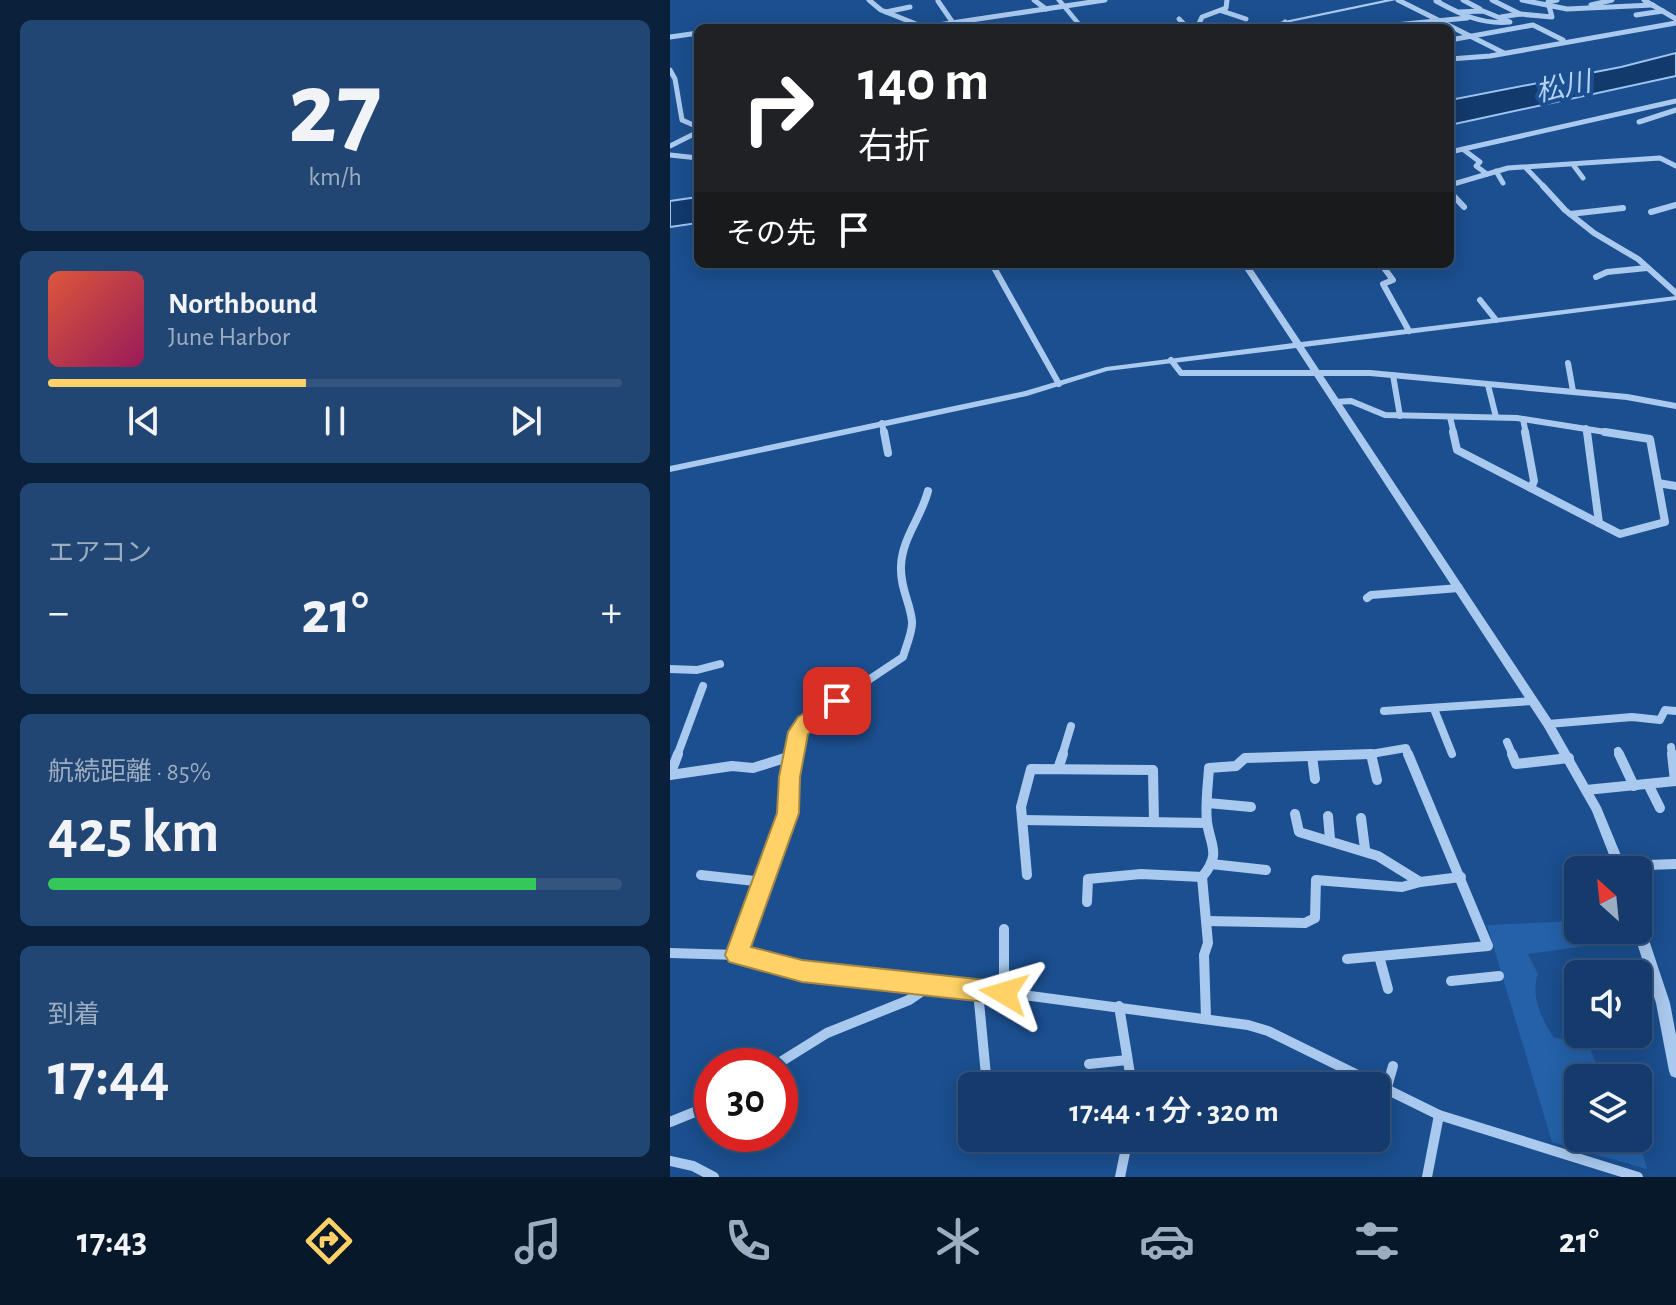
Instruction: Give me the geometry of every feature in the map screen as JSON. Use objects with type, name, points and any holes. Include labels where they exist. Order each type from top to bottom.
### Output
[{"type":"street","points":[[869,0],[885,12],[920,24]]},
{"type":"street","points":[[1034,0],[1046,9]]},
{"type":"street","points":[[1059,0],[1079,24]]},
{"type":"street","points":[[947,24],[1105,0]]},
{"type":"street","points":[[1199,24],[1202,17],[1227,7],[1227,0]]},
{"type":"street","points":[[1288,24],[1396,0],[1447,24]]},
{"type":"street","points":[[1439,0],[1436,1],[1509,36]]},
{"type":"street","points":[[1463,0],[1510,22],[1491,25]]},
{"type":"street","points":[[1492,0],[1520,14]]},
{"type":"street","points":[[1522,0],[1549,6],[1617,12],[1653,5]]},
{"type":"street","points":[[1501,17],[1520,14],[1552,17],[1549,2],[1557,0]]},
{"type":"street","points":[[1583,8],[1611,0],[1630,9]]},
{"type":"street","points":[[1644,0],[1676,21]]},
{"type":"street","points":[[938,1],[953,23]]},
{"type":"street","points":[[885,12],[910,7]]},
{"type":"street","points":[[1424,13],[1449,7]]},
{"type":"street","points":[[1222,11],[1246,19]]},
{"type":"street","points":[[1458,12],[1483,11]]},
{"type":"street","points":[[1636,15],[1663,11]]},
{"type":"street","points":[[1402,24],[1470,17]]},
{"type":"street","points":[[1179,19],[1184,24]]},
{"type":"street","points":[[1454,59],[1505,53],[1676,21]]},
{"type":"street","points":[[1454,39],[1533,25],[1564,41]]},
{"type":"street","points":[[1454,28],[1505,53]]},
{"type":"street","points":[[670,37],[694,34]]},
{"type":"street","points":[[670,70],[675,79],[682,120],[694,127]]},
{"type":"street","points":[[1454,151],[1676,101]]},
{"type":"street","points":[[1639,122],[1676,110]]},
{"type":"street","points":[[670,146],[694,132]]},
{"type":"street","points":[[684,140],[694,140]]},
{"type":"street","points":[[1464,150],[1480,162],[1476,166],[1487,174]]},
{"type":"street","points":[[670,155],[694,158]]},
{"type":"street","points":[[1454,184],[1496,171],[1676,157]]},
{"type":"street","points":[[1663,159],[1676,166]]},
{"type":"street","points":[[1631,161],[1637,170]]},
{"type":"street","points":[[1574,166],[1583,178]]},
{"type":"street","points":[[1526,168],[1570,214],[1647,268],[1676,296]]},
{"type":"street","points":[[1496,171],[1503,183]]},
{"type":"street","points":[[1454,196],[1464,207]]},
{"type":"street","points":[[1651,212],[1676,205]]},
{"type":"street","points":[[1570,214],[1623,208]]},
{"type":"street","points":[[994,268],[1059,384]]},
{"type":"street","points":[[1248,268],[1548,724],[1586,790],[1615,856]]},
{"type":"street","points":[[1384,268],[1393,280],[1383,284],[1409,331]]},
{"type":"street","points":[[1596,277],[1607,272],[1647,268]]},
{"type":"street","points":[[670,469],[1059,384],[1106,369],[1676,296]]},
{"type":"street","points":[[1480,300],[1496,320]]},
{"type":"street","points":[[1171,360],[1181,373],[1370,373],[1573,391],[1676,406]]},
{"type":"street","points":[[1369,362],[1370,373]]},
{"type":"street","points":[[1568,363],[1573,391]]},
{"type":"street","points":[[1393,375],[1400,416]]},
{"type":"street","points":[[1488,385],[1496,417]]},
{"type":"street","points":[[1335,402],[1351,401],[1385,415],[1523,419],[1650,439],[1665,522],[1620,534],[1457,450],[1450,417]]},
{"type":"street","points":[[1523,419],[1534,481],[1531,488]]},
{"type":"street","points":[[882,423],[888,453]]},
{"type":"street","points":[[1586,428],[1599,523]]},
{"type":"street","points":[[1658,483],[1676,486]]},
{"type":"street","points":[[737,955],[788,813],[798,732],[806,723],[903,657],[912,622],[902,591],[901,565],[906,538],[924,507],[928,491]]},
{"type":"street","points":[[1367,598],[1371,595],[1459,588]]},
{"type":"street","points":[[670,669],[697,670],[720,664]]},
{"type":"street","points":[[703,686],[670,775],[732,766],[753,768],[794,755]]},
{"type":"street","points":[[1384,711],[1533,701]]},
{"type":"street","points":[[1434,709],[1452,754]]},
{"type":"street","points":[[1548,724],[1632,717],[1660,720],[1665,710],[1676,711]]},
{"type":"street","points":[[1058,769],[1071,726]]},
{"type":"street","points":[[1507,742],[1516,764],[1569,758]]},
{"type":"street","points":[[1586,790],[1675,781],[1671,747]]},
{"type":"street","points":[[1206,1018],[1206,921],[1202,877],[1211,864],[1214,841],[1207,823],[1209,768],[1236,766],[1245,758],[1371,754],[1406,748],[1488,946],[1347,959]]},
{"type":"street","points":[[1618,751],[1634,786]]},
{"type":"street","points":[[1371,754],[1377,780]]},
{"type":"street","points":[[1312,756],[1315,779]]},
{"type":"street","points":[[1027,875],[1020,839],[1023,785],[1031,769],[1153,770],[1154,822]]},
{"type":"street","points":[[1648,784],[1660,808]]},
{"type":"street","points":[[1208,803],[1251,807]]},
{"type":"street","points":[[1295,814],[1299,832],[1365,849],[1420,882]]},
{"type":"street","points":[[1328,816],[1330,839]]},
{"type":"street","points":[[1361,818],[1365,849]]},
{"type":"street","points":[[1023,820],[1207,823]]},
{"type":"street","points":[[1211,864],[1266,870]]},
{"type":"street","points":[[1652,866],[1676,864]]},
{"type":"street","points":[[1087,902],[1088,879],[1141,874],[1202,877]]},
{"type":"street","points":[[701,875],[764,882]]},
{"type":"street","points":[[1206,921],[1305,923],[1315,918],[1316,880],[1402,887],[1461,877]]},
{"type":"street","points":[[1004,929],[1004,993]]},
{"type":"street","points":[[1645,944],[1671,1018],[1676,1070]]},
{"type":"street","points":[[670,953],[737,955],[802,971],[934,983],[1206,1018],[1268,1031],[1351,1072]]},
{"type":"street","points":[[1379,956],[1388,989]]},
{"type":"street","points":[[1451,981],[1499,976]]},
{"type":"street","points":[[798,1051],[858,1017],[911,999],[934,983]]},
{"type":"street","points":[[978,991],[986,1072]]},
{"type":"street","points":[[1119,1006],[1129,1072]]},
{"type":"street","points":[[1089,1064],[1127,1060]]},
{"type":"street","points":[[1390,1076],[1393,1066]]},
{"type":"street","points":[[1390,1092],[1439,1115],[1638,1177]]},
{"type":"street","points":[[670,1122],[694,1112]]},
{"type":"street","points":[[1427,1177],[1439,1115]]},
{"type":"street","points":[[1120,1177],[1125,1152]]},
{"type":"street","points":[[670,1161],[693,1166],[714,1177]]},
{"type":"shaded area","points":[[1564,922],[1564,944],[1599,944],[1528,954],[1538,974],[1535,990],[1538,1007],[1554,1038],[1564,1039],[1564,1048],[1590,1048],[1597,1064],[1564,1064],[1564,1145],[1552,1142],[1487,925]]},
{"type":"shaded area","points":[[1587,1152],[1642,1152],[1647,1169]]},
{"type":"water","name":"松川","points":[[1676,53],[1676,76],[1454,124],[1454,99],[1621,67]]},
{"type":"water","points":[[694,198],[694,224],[670,227],[670,201]]},
{"type":"route","points":[[837,701],[798,732],[790,777],[788,813],[737,955],[802,971],[1004,993]]}]
